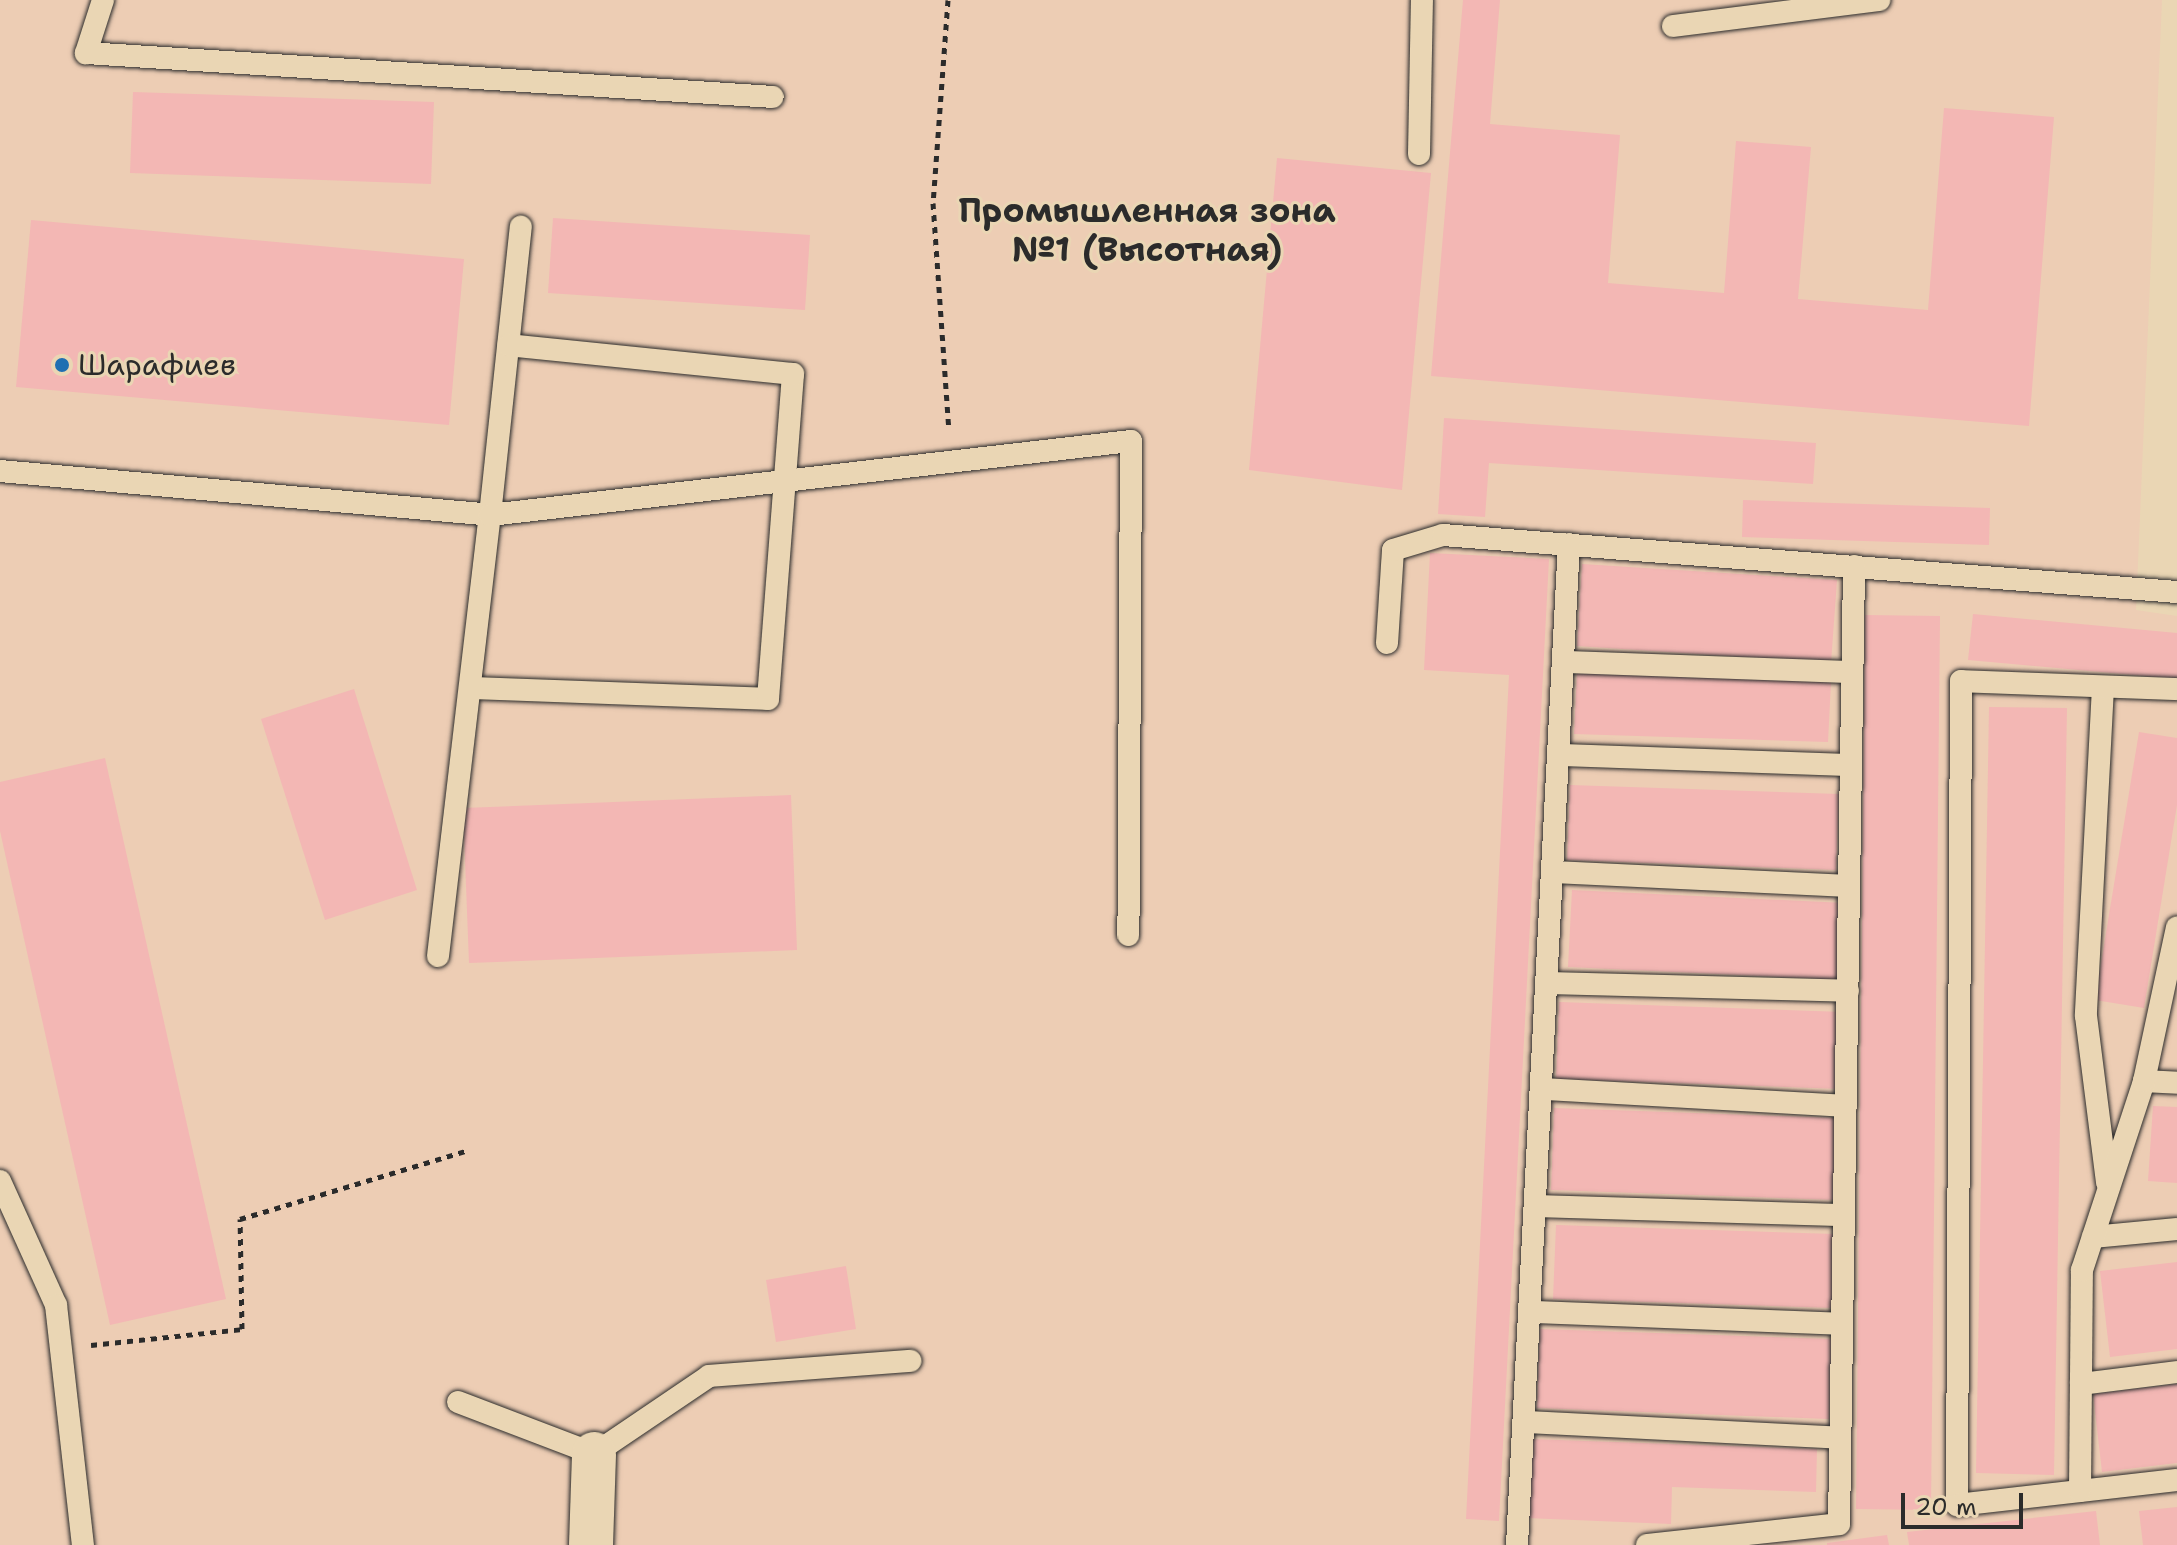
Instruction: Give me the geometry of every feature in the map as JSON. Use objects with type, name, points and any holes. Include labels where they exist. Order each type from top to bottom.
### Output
[{"type":"street","points":[[591,1545],[594,1454]]},
{"type":"lane","points":[[103,0],[86,53],[773,97]]},
{"type":"lane","points":[[1419,154],[1422,0]]},
{"type":"lane","points":[[1673,26],[1879,0]]},
{"type":"lane","points":[[438,956],[521,227]]},
{"type":"lane","points":[[470,688],[768,699],[793,374],[508,345]]},
{"type":"lane","points":[[0,471],[490,515],[1131,441],[1128,935]]},
{"type":"lane","points":[[1387,643],[1393,550],[1443,535],[2177,592]]},
{"type":"lane","points":[[1517,1545],[1528,1422],[1569,544]]},
{"type":"lane","points":[[1647,1545],[1839,1524],[1854,566]]},
{"type":"lane","points":[[1564,662],[1852,672]]},
{"type":"lane","points":[[2177,689],[1961,681],[1957,1505],[2177,1480]]},
{"type":"lane","points":[[2103,687],[2086,1016],[2108,1190]]},
{"type":"lane","points":[[1559,755],[1851,765]]},
{"type":"lane","points":[[1554,872],[1849,886]]},
{"type":"lane","points":[[2080,1491],[2082,1270],[2144,1081],[2174,958],[2177,927]]},
{"type":"lane","points":[[1549,983],[1848,991]]},
{"type":"lane","points":[[2144,1081],[2177,1083]]},
{"type":"lane","points":[[1544,1089],[1846,1106]]},
{"type":"lane","points":[[0,1181],[56,1305],[83,1545]]},
{"type":"lane","points":[[1538,1206],[1844,1215]]},
{"type":"lane","points":[[2093,1237],[2177,1229]]},
{"type":"lane","points":[[1533,1312],[1842,1324]]},
{"type":"lane","points":[[458,1402],[594,1454],[709,1376],[910,1361]]},
{"type":"lane","points":[[2081,1384],[2177,1372]]},
{"type":"lane","points":[[1528,1422],[1840,1438]]},
{"type":"path","points":[[948,0],[933,203],[952,462]]},
{"type":"path","points":[[62,1348],[242,1329],[240,1219],[465,1151]]},
{"type":"shaded area","points":[[0,0],[2162,0],[2136,610],[2177,616],[2177,1545],[0,1545]]},
{"type":"building","points":[[1463,0],[1500,0],[1490,124],[1620,135],[1608,283],[1724,293],[1736,141],[1811,147],[1798,299],[1928,310],[1944,108],[2054,117],[2029,426],[1431,376]]},
{"type":"building","points":[[133,92],[434,102],[431,184],[130,173]]},
{"type":"building","points":[[1277,158],[1431,173],[1402,490],[1249,470]]},
{"type":"building","points":[[553,218],[810,235],[805,310],[548,293]]},
{"type":"building","points":[[31,220],[464,259],[449,425],[16,387]]},
{"type":"building","points":[[1444,418],[1816,443],[1813,484],[1489,463],[1485,517],[1438,514]]},
{"type":"building","points":[[1743,500],[1990,508],[1989,545],[1742,537]]},
{"type":"building","points":[[1430,553],[1549,559],[1499,1521],[1466,1519],[1509,675],[1424,670]]},
{"type":"building","points":[[1582,564],[1837,580],[1831,663],[1577,646]]},
{"type":"building","points":[[1973,614],[2177,633],[2177,679],[1968,660]]},
{"type":"building","points":[[1865,615],[1940,616],[1931,1510],[1856,1509]]},
{"type":"building","points":[[1577,672],[1831,682],[1828,742],[1574,734]]},
{"type":"building","points":[[354,689],[417,890],[325,920],[261,719]]},
{"type":"building","points":[[1989,707],[2067,708],[2054,1475],[1976,1473]]},
{"type":"building","points":[[2139,732],[2177,738],[2177,805],[2144,1008],[2095,1000]]},
{"type":"building","points":[[105,758],[226,1299],[110,1325],[0,831],[0,782]]},
{"type":"building","points":[[1570,785],[1839,794],[1836,870],[1567,860]]},
{"type":"building","points":[[791,795],[797,950],[469,963],[463,808]]},
{"type":"building","points":[[1572,890],[1845,903],[1841,980],[1568,967]]},
{"type":"building","points":[[1559,1002],[1844,1012],[1841,1089],[1556,1079]]},
{"type":"building","points":[[2153,1106],[2177,1107],[2177,1183],[2148,1181]]},
{"type":"building","points":[[1554,1108],[1839,1118],[1836,1200],[1551,1190]]},
{"type":"building","points":[[1556,1225],[1835,1234],[1833,1308],[1553,1299]]},
{"type":"building","points":[[2177,1262],[2177,1349],[2110,1357],[2100,1271]]},
{"type":"building","points":[[846,1266],[856,1329],[776,1342],[766,1280]]},
{"type":"building","points":[[1540,1329],[1832,1339],[1829,1419],[1537,1408]]},
{"type":"building","points":[[2177,1384],[2177,1463],[2102,1472],[2093,1394]]},
{"type":"building","points":[[1529,1439],[1817,1449],[1816,1492],[1672,1487],[1671,1524],[1526,1518]]},
{"type":"building","points":[[2177,1507],[2177,1545],[2143,1545],[2139,1511]]},
{"type":"building","points":[[2096,1511],[2100,1545],[1909,1545],[1907,1532]]},
{"type":"building","points":[[1887,1535],[1889,1545],[1827,1545],[1827,1543]]},
{"type":"place","name":"Шарафиев","points":[[62,365]]},
{"type":"district","name":"Промышленная зона №1 (Высотная)","points":[[1147,230]]}]
